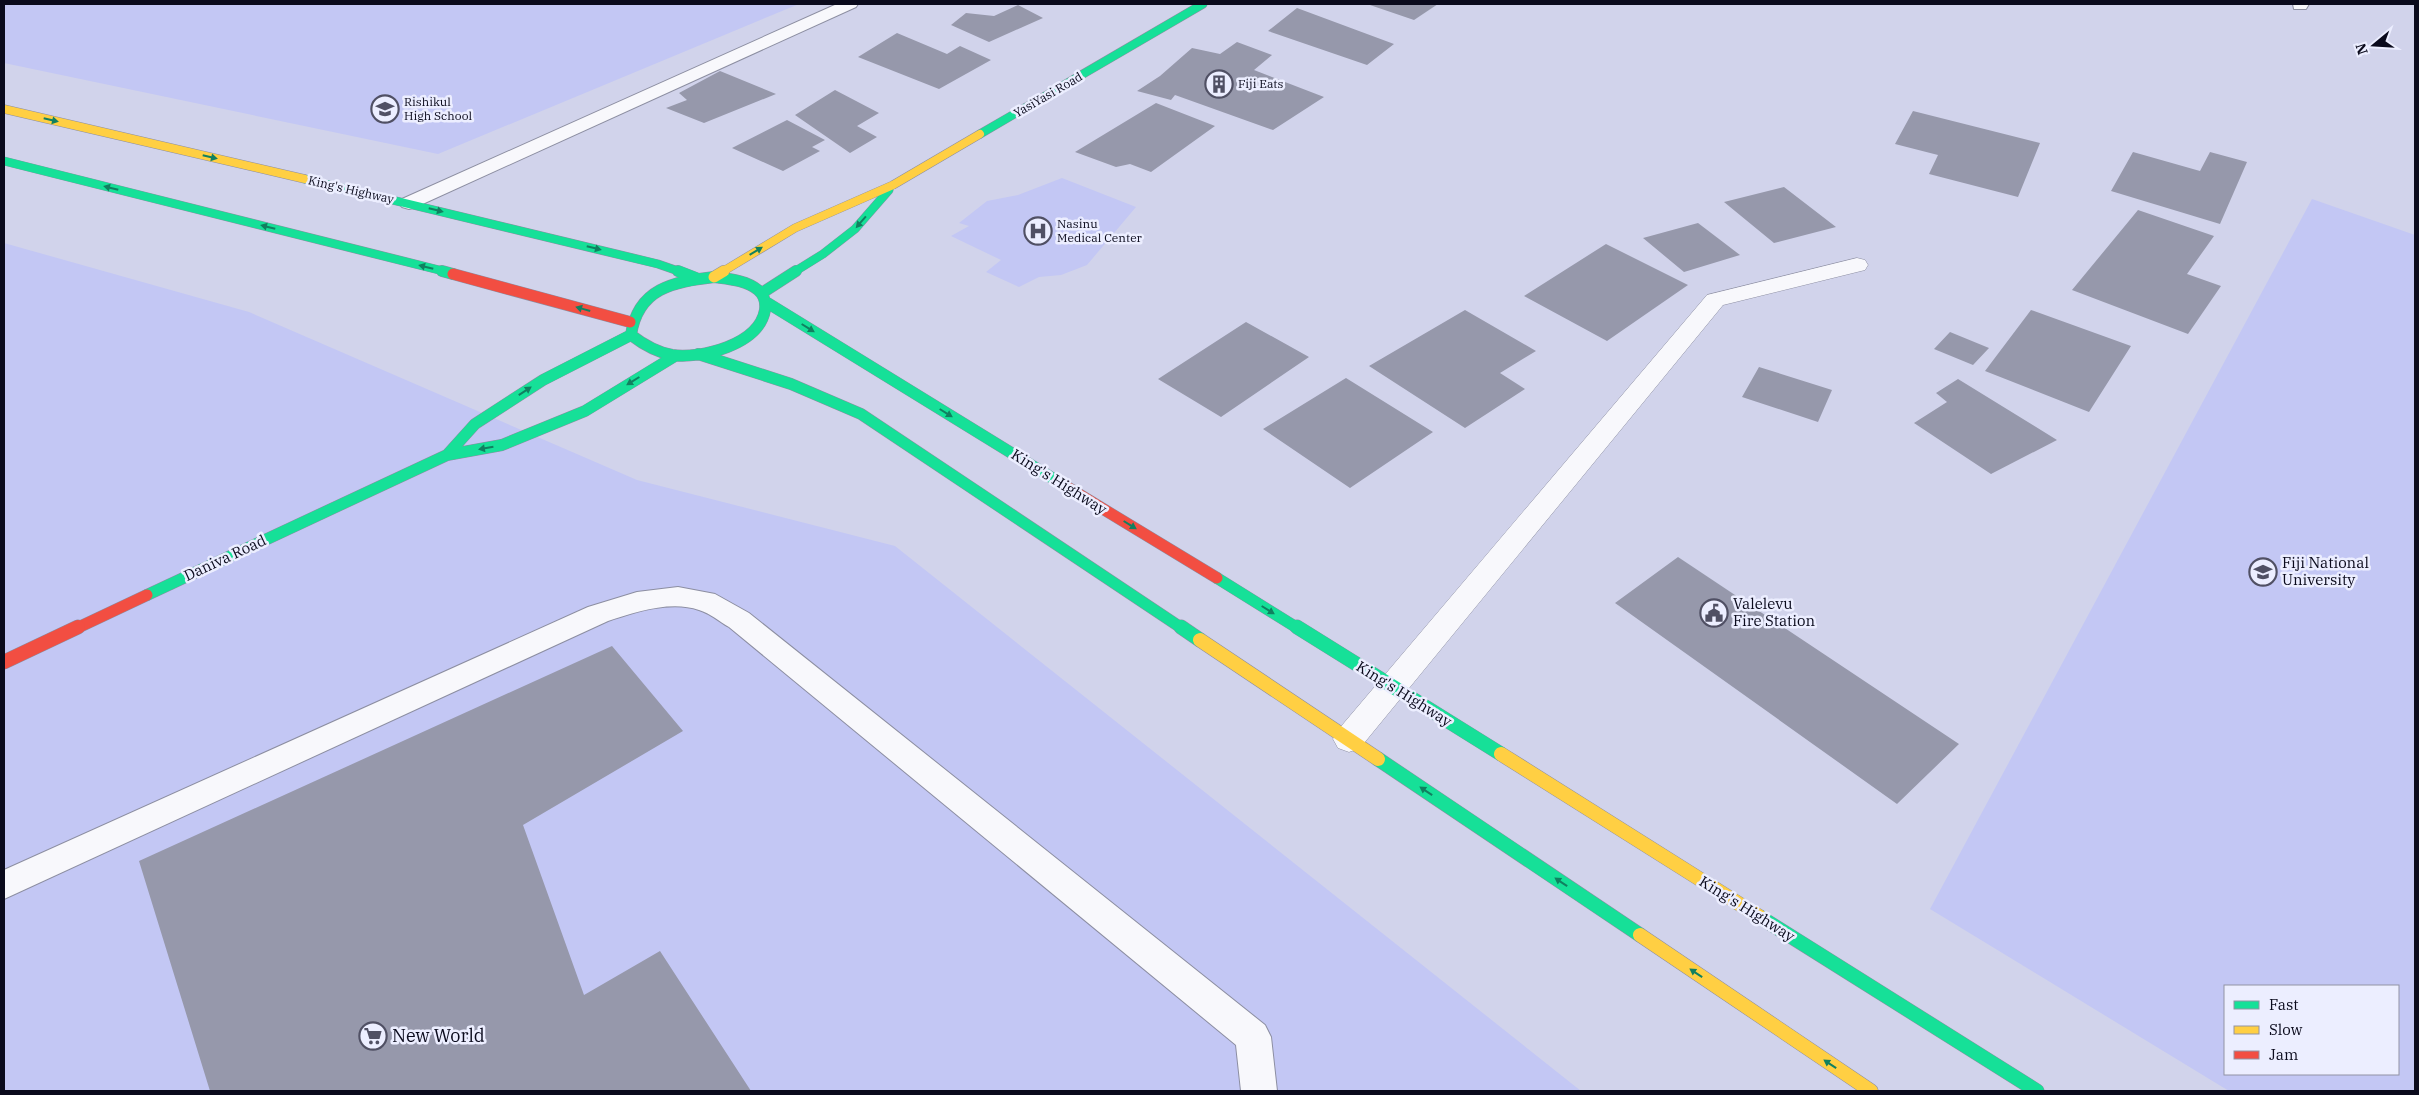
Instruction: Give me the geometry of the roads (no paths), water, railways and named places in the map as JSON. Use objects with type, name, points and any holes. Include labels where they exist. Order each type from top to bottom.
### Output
[{"type":"main road","name":"YasiYasi Road","points":[[714,276],[795,228],[893,185],[1203,4]]},
{"type":"main road","name":"King's Highway","points":[[4,109],[409,203],[658,264],[696,278]]},
{"type":"main road","points":[[4,161],[512,288],[630,322]]},
{"type":"main road","name":"YasiYasi Road","points":[[764,298],[855,229],[893,185]]},
{"type":"main road","points":[[714,276],[734,278],[750,284],[764,298],[763,318],[749,334],[726,347],[698,354],[675,356],[647,349],[631,335],[630,322],[636,308],[651,294],[672,284],[696,278],[714,276]]},
{"type":"main road","name":"King's Highway","points":[[764,298],[1394,687],[2037,1091]]},
{"type":"main road","points":[[447,455],[475,424],[542,380],[631,335]]},
{"type":"main road","points":[[698,354],[791,384],[860,414],[1349,739],[1871,1091]]},
{"type":"main road","points":[[447,455],[502,445],[585,411],[675,356]]},
{"type":"main road","name":"Daniva Road","points":[[4,662],[447,455]]},
{"type":"street","points":[[1349,739],[1715,300],[1857,265]]},
{"type":"lane","points":[[409,203],[850,4]]},
{"type":"lane","points":[[4,885],[598,614],[634,602],[670,598],[705,601],[739,620],[1253,1037],[1259,1091]]},
{"type":"place","name":"Fiji Eats","points":[[1219,84]]},
{"type":"place","name":"Rishikul High School","points":[[385,109]]},
{"type":"place","name":"Nasinu Medical Center","points":[[1038,231]]},
{"type":"place","name":"Fiji National University","points":[[2263,572]]},
{"type":"place","name":"Valelevu Fire Station","points":[[1714,613]]},
{"type":"place","name":"New World","points":[[373,1036]]}]
